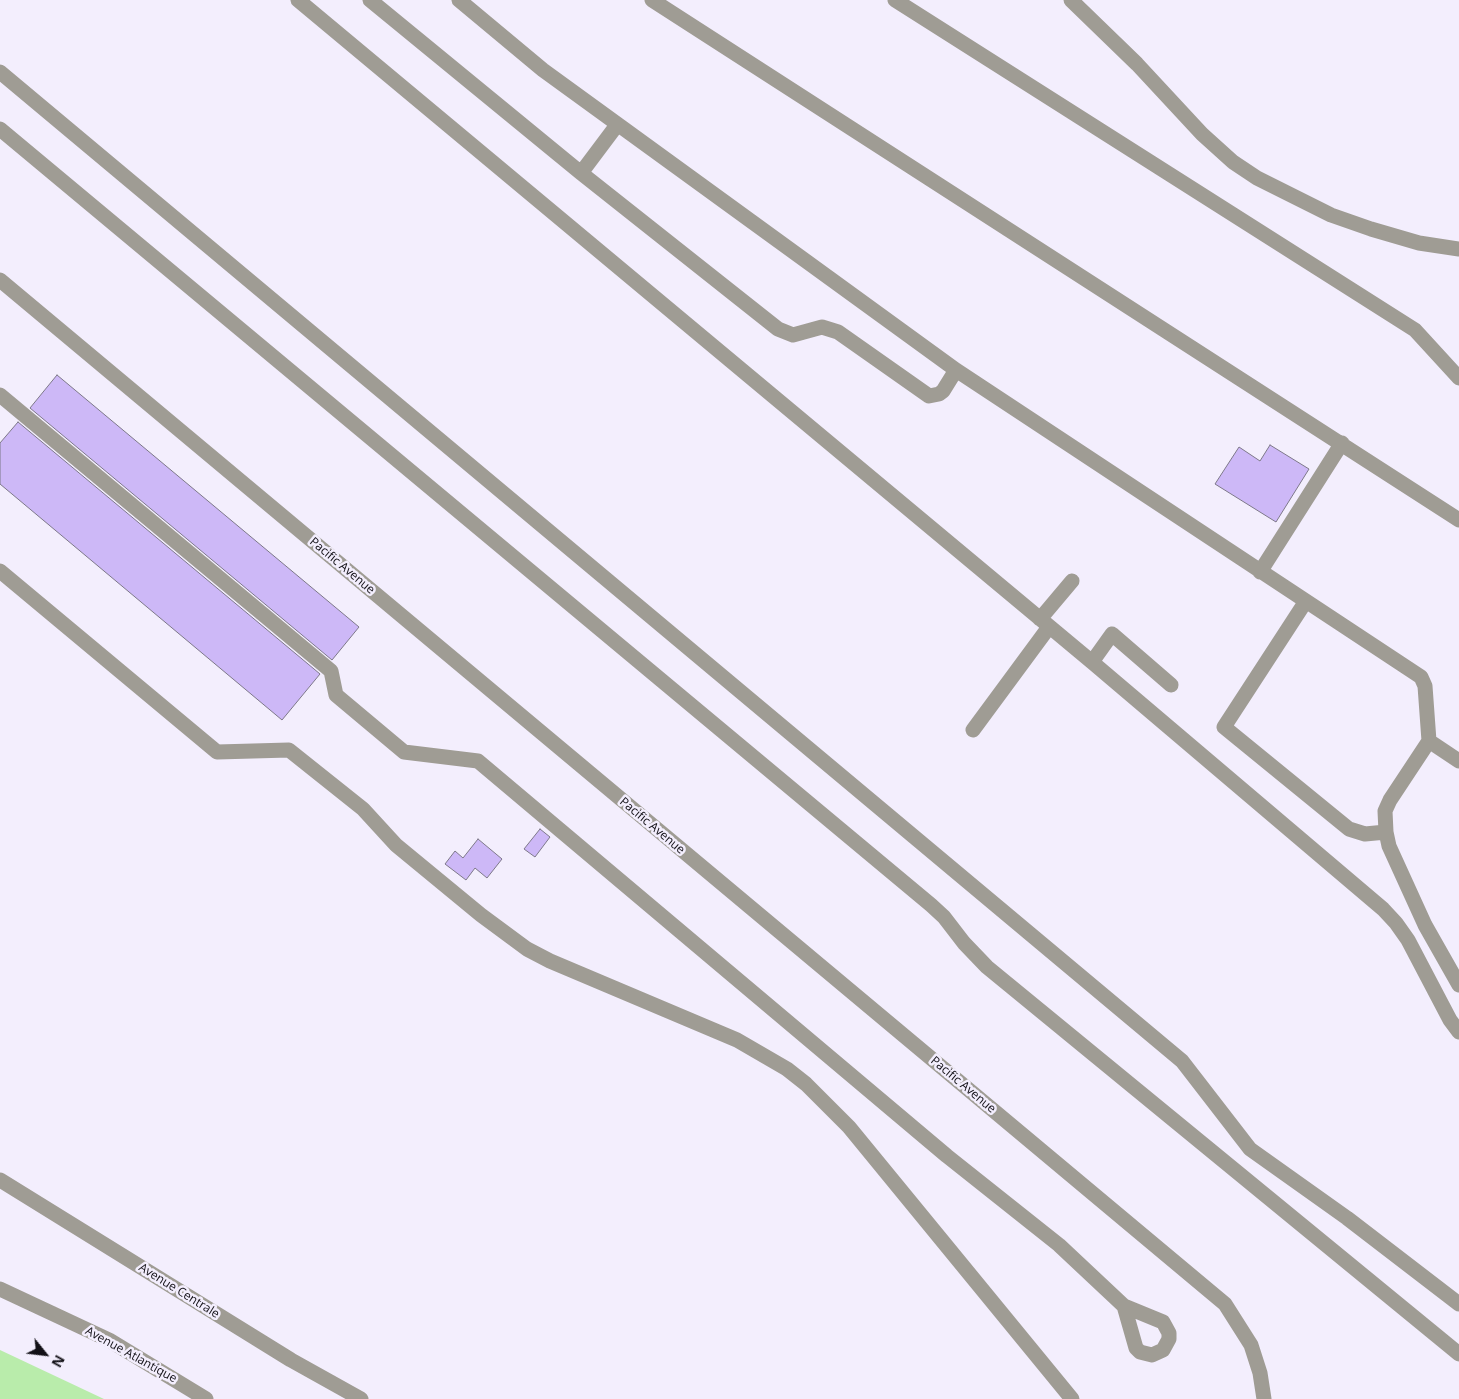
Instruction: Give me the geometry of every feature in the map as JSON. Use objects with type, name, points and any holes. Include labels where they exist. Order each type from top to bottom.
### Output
[{"type":"street","points":[[298,0],[1092,662],[1390,916],[1408,940],[1450,1020],[1459,1032]]},
{"type":"street","points":[[370,0],[581,173],[782,331],[796,335],[822,327],[838,332],[929,396],[934,396],[943,391],[956,370]]},
{"type":"street","points":[[459,0],[535,64],[956,370],[1421,677],[1424,686],[1429,741],[1390,800],[1386,811],[1386,832],[1389,846],[1425,925],[1459,985]]},
{"type":"street","points":[[652,0],[1459,520]]},
{"type":"street","points":[[895,0],[1415,330],[1459,378]]},
{"type":"street","points":[[1071,0],[1137,64],[1202,134],[1233,162],[1257,178],[1331,215],[1419,243],[1459,249]]},
{"type":"street","points":[[0,72],[1182,1061],[1250,1149],[1347,1218],[1459,1304]]},
{"type":"street","points":[[581,173],[617,125]]},
{"type":"street","points":[[0,129],[931,905],[944,917],[964,943],[987,967],[1459,1354]]},
{"type":"street","name":"Pacific Avenue","points":[[0,280],[1225,1304],[1251,1345],[1260,1373],[1264,1399]]},
{"type":"street","points":[[0,395],[331,671],[336,694],[404,752],[478,761],[947,1156],[1059,1245],[1124,1306]]},
{"type":"street","points":[[1260,572],[1342,443]]},
{"type":"street","points":[[0,571],[217,752],[289,750],[363,809],[404,852],[481,915],[527,949],[550,961],[737,1040],[787,1069],[806,1084],[849,1127],[1072,1399]]},
{"type":"street","points":[[972,730],[1072,581]]},
{"type":"street","points":[[1306,601],[1224,727],[1349,829],[1364,834],[1386,832]]},
{"type":"street","points":[[1092,662],[1112,634],[1171,685]]},
{"type":"street","points":[[1429,741],[1459,761]]},
{"type":"street","name":"Avenue Centrale","points":[[0,1180],[291,1360],[361,1399]]},
{"type":"street","name":"Avenue Atlantique","points":[[0,1289],[109,1340],[206,1399]]},
{"type":"green space","points":[[0,1350],[104,1399],[0,1399]]},
{"type":"building","points":[[57,375],[359,627],[332,660],[30,408]]},
{"type":"building","points":[[18,422],[320,674],[282,720],[0,484],[0,443]]},
{"type":"building","points":[[1270,445],[1309,469],[1276,522],[1215,484],[1239,447],[1260,461]]},
{"type":"building","points":[[540,829],[550,837],[535,857],[524,849]]},
{"type":"building","points":[[478,839],[502,859],[487,878],[475,868],[466,880],[445,864],[455,851],[463,858]]}]
